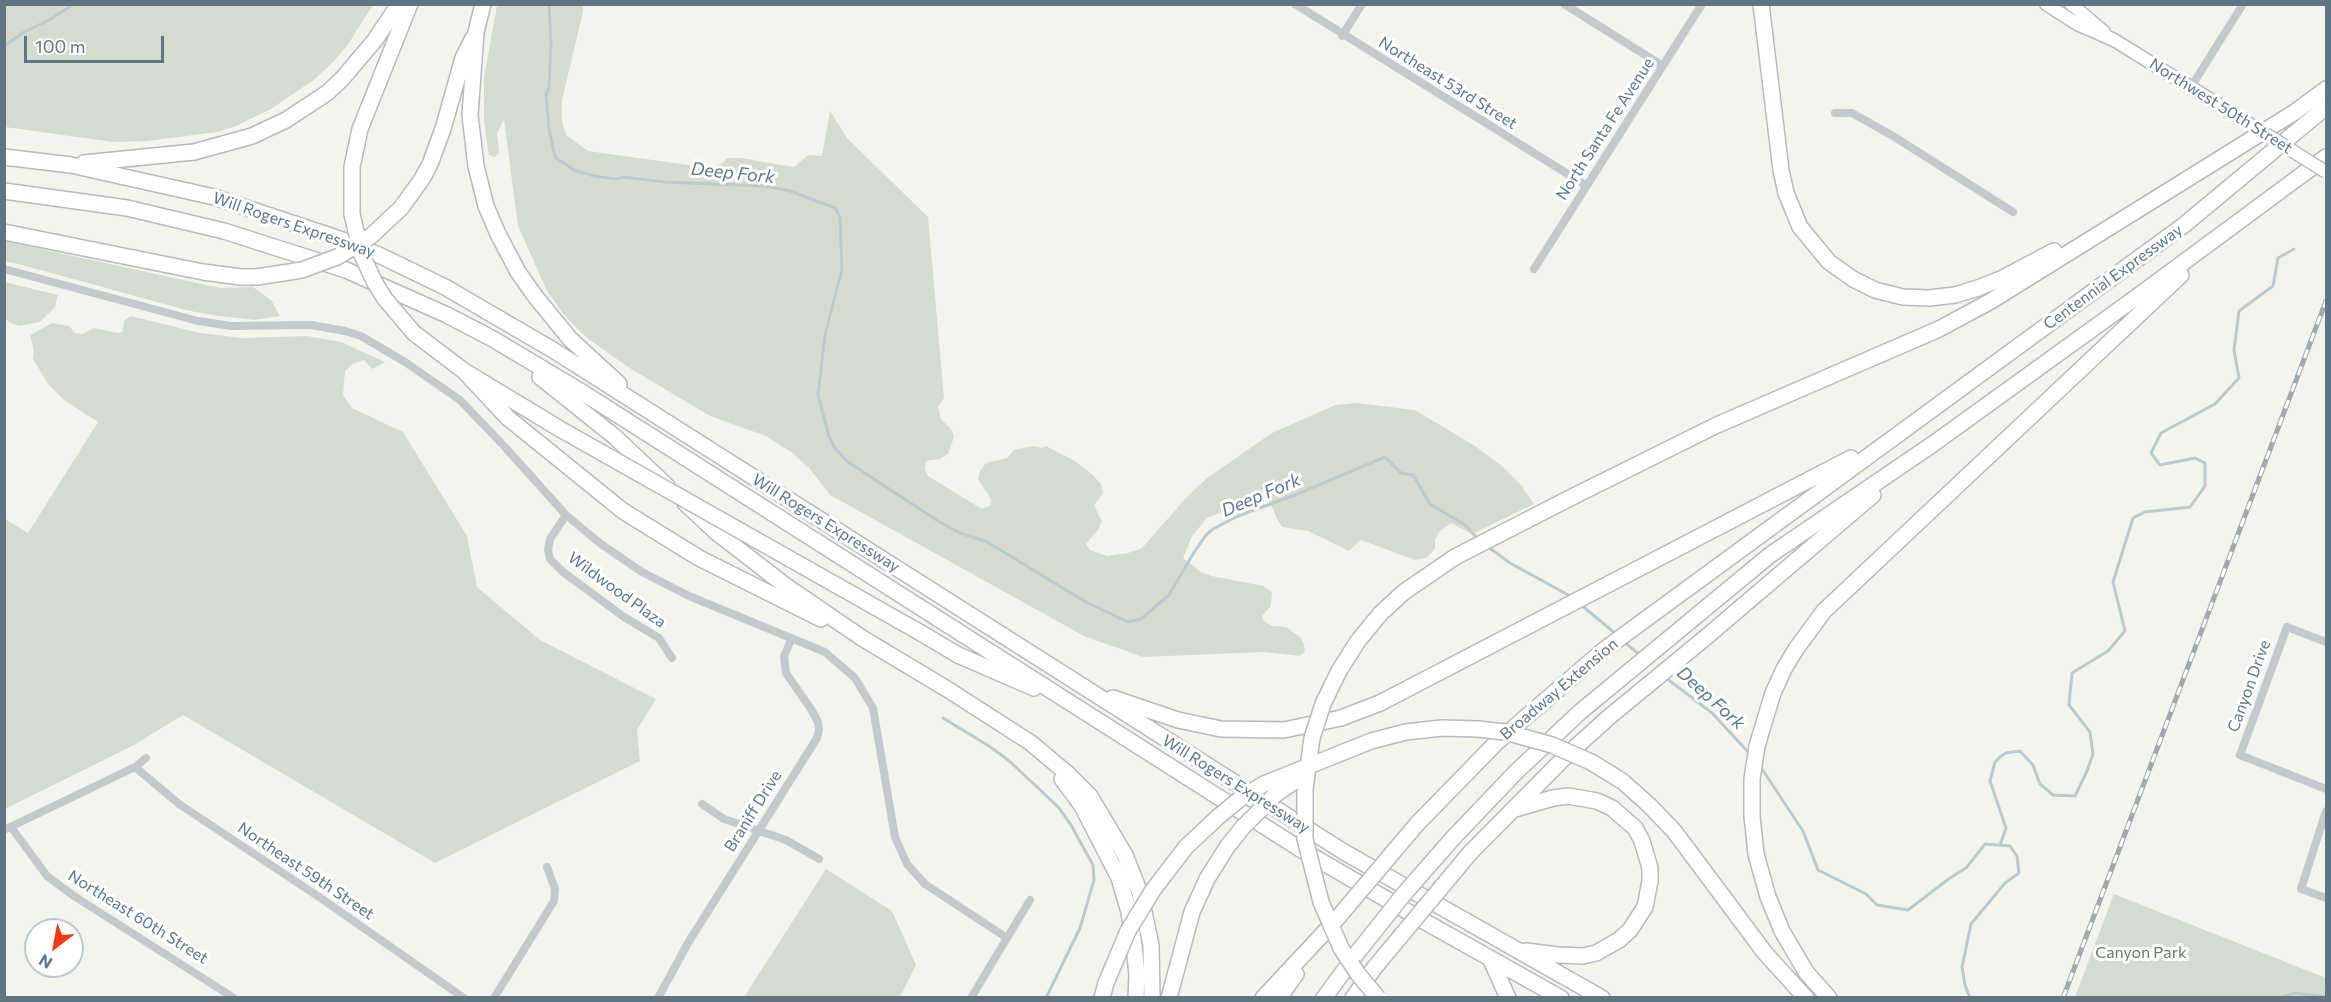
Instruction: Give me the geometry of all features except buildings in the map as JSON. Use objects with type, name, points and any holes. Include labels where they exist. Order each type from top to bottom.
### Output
[{"type":"highway","points":[[71,165],[194,152],[232,142],[270,128],[303,110],[334,86],[375,40],[399,4]]},
{"type":"highway","points":[[411,4],[360,129],[352,167],[352,214],[361,253],[375,283],[392,309],[414,333],[464,371],[560,429],[958,655],[1081,708]]},
{"type":"highway","points":[[483,4],[476,32],[470,115],[478,179],[498,234],[518,272],[552,319],[570,339],[650,412]]},
{"type":"highway","points":[[1761,4],[1781,170],[1789,205],[1800,227],[1821,255],[1837,269],[1860,283],[1903,297],[1929,298],[1962,293],[2003,278],[2160,196]]},
{"type":"highway","points":[[4,232],[203,272],[241,277],[257,277],[302,270],[337,257],[371,236],[401,208],[417,186],[430,164],[443,129],[463,58],[476,32]]},
{"type":"highway","points":[[1378,998],[1358,974],[1341,948],[1320,902],[1305,839],[1306,779],[1312,738],[1323,704],[1339,671],[1358,641],[1381,613],[1404,592],[1455,557],[1576,495],[1717,425],[1940,329],[1991,301],[2295,112],[2326,89]]},
{"type":"highway","name":"Centennial Expressway","points":[[1892,437],[2184,225],[2326,106]]},
{"type":"highway","name":"Will Rogers Expressway","points":[[4,157],[71,165],[214,196],[294,222],[371,252],[445,287],[505,321],[650,412],[1344,852],[1602,998]]},
{"type":"highway","name":"Centennial Expressway","points":[[1933,444],[2326,157]]},
{"type":"highway","name":"Will Rogers Expressway","points":[[4,191],[147,212],[257,240],[346,270],[402,293],[493,339],[585,394],[1300,849],[1561,998]]},
{"type":"highway","points":[[1829,998],[1806,972],[1782,931],[1768,897],[1756,854],[1752,816],[1752,779],[1757,746],[1773,693],[1796,649],[1824,611],[2230,229]]},
{"type":"highway","points":[[493,339],[615,437],[716,532],[743,554],[862,638],[1031,743],[1069,775],[1090,796],[1125,855],[1140,893],[1147,917],[1153,973],[1152,998]]},
{"type":"highway","points":[[464,371],[508,418],[623,511],[699,558],[775,598],[862,638]]},
{"type":"highway","points":[[1087,689],[1197,725],[1244,731],[1284,730],[1325,722],[1360,711],[1518,632],[1892,437]]},
{"type":"highway","name":"Broadway Extension","points":[[1279,998],[1335,921],[1417,824],[1497,742],[1571,677],[1673,597],[1892,437]]},
{"type":"highway","points":[[1353,998],[1375,966],[1470,853],[1510,811],[1609,717],[1933,444]]},
{"type":"highway","name":"Broadway Extension","points":[[1324,998],[1357,952],[1453,838],[1516,772],[1594,700],[1770,555],[1933,444]]},
{"type":"highway","points":[[1104,990],[1120,949],[1144,904],[1165,873],[1186,848],[1218,817],[1264,784],[1338,754],[1371,741],[1406,732],[1442,728],[1505,732],[1552,745],[1591,762],[1622,782],[1674,831],[1766,953],[1806,998]]},
{"type":"highway","points":[[1031,743],[1082,806],[1119,878],[1134,946],[1137,975],[1136,998]]},
{"type":"highway","points":[[1170,998],[1192,912],[1207,879],[1227,847],[1260,809],[1296,780],[1338,754]]},
{"type":"highway","points":[[1510,811],[1552,798],[1568,796],[1597,801],[1612,808],[1635,828],[1642,841],[1650,868],[1648,894],[1638,920],[1625,935],[1608,948],[1596,953],[1572,956],[1517,950]]},
{"type":"highway","points":[[1263,998],[1335,921]]},
{"type":"highway","points":[[1490,958],[1508,998]]},
{"type":"highway","points":[[1366,998],[1375,966]]},
{"type":"main road","name":"Northwest 50th Street","points":[[2046,4],[2077,24],[2114,40],[2326,172]]},
{"type":"main road","name":"Northwest 50th Street","points":[[2071,4],[2114,40]]},
{"type":"street","name":"Northeast 53rd Street","points":[[1295,4],[1342,36],[1587,186]]},
{"type":"street","points":[[1342,36],[1362,4]]},
{"type":"street","points":[[1564,4],[1663,66]]},
{"type":"street","name":"North Santa Fe Avenue","points":[[1534,269],[1702,4]]},
{"type":"street","points":[[2191,87],[2243,4]]},
{"type":"street","points":[[1835,113],[1852,113],[2013,212]]},
{"type":"street","points":[[4,269],[198,321],[231,326],[311,325],[345,331],[361,336],[405,362],[460,400],[566,515],[601,544],[642,572],[689,596],[825,652],[855,678],[873,708],[895,837],[907,864],[925,884],[1007,938]]},
{"type":"street","name":"Wildwood Plaza","points":[[566,515],[550,539],[548,550],[550,559],[563,572],[615,610],[659,638],[672,658]]},
{"type":"street","name":"Canyon Drive","points":[[2326,642],[2287,627],[2240,755],[2326,789]]},
{"type":"street","name":"Braniff Drive","points":[[658,998],[688,943],[817,738],[819,730],[811,709],[786,673],[784,656],[792,638]]},
{"type":"street","points":[[8,828],[135,767],[146,758]]},
{"type":"street","name":"Northeast 59th Street","points":[[135,767],[179,804],[322,899],[464,998]]},
{"type":"street","points":[[702,804],[724,819],[786,840],[819,859]]},
{"type":"street","points":[[2326,811],[2301,889],[2326,898]]},
{"type":"street","name":"Northeast 60th Street","points":[[8,828],[46,876],[234,998]]},
{"type":"street","points":[[494,998],[554,901],[555,888],[547,867]]},
{"type":"street","points":[[971,998],[1030,900]]},
{"type":"green space","points":[[5,4],[373,5],[347,46],[333,62],[315,79],[271,109],[236,126],[217,132],[147,141],[113,142],[5,127]]},
{"type":"green space","points":[[497,5],[583,5],[562,100],[562,121],[566,135],[588,151],[710,168],[723,163],[727,158],[741,158],[794,167],[808,155],[822,156],[830,111],[847,138],[928,217],[944,398],[938,407],[941,419],[952,430],[954,437],[948,454],[940,459],[926,461],[925,469],[928,476],[982,509],[989,506],[992,501],[978,479],[986,463],[1007,458],[1014,450],[1046,446],[1075,461],[1101,484],[1103,493],[1094,506],[1102,521],[1098,530],[1086,544],[1090,550],[1107,556],[1128,553],[1142,548],[1207,478],[1272,433],[1335,405],[1357,403],[1415,410],[1475,446],[1502,466],[1521,485],[1534,504],[1472,534],[1451,523],[1439,532],[1435,540],[1435,549],[1426,558],[1415,560],[1361,540],[1349,551],[1308,531],[1282,527],[1269,499],[1236,507],[1207,518],[1192,536],[1183,558],[1201,572],[1263,586],[1272,592],[1271,606],[1262,616],[1264,621],[1272,626],[1286,627],[1300,637],[1305,652],[1300,656],[1264,652],[1143,657],[1084,636],[830,495],[809,468],[791,452],[766,436],[710,416],[628,367],[587,338],[565,316],[547,291],[518,226],[504,120],[497,133],[499,152],[495,157],[489,155],[484,122],[484,78]]},
{"type":"green space","points":[[4,241],[220,288],[253,287],[271,300],[280,316],[255,320],[190,311],[5,261]]},
{"type":"green space","points":[[5,282],[58,295],[55,307],[40,322],[19,326],[11,323],[5,319]]},
{"type":"green space","points":[[130,316],[200,333],[242,338],[307,336],[341,342],[385,362],[372,369],[364,360],[353,364],[345,371],[343,395],[352,408],[403,432],[467,536],[477,587],[540,640],[656,699],[637,730],[640,761],[435,863],[183,715],[134,745],[5,809],[5,519],[28,533],[98,422],[64,400],[48,384],[33,359],[34,350],[30,335],[52,323],[69,326],[75,333],[82,334],[94,328],[118,333],[123,331],[124,321]]},
{"type":"green space","points":[[826,869],[892,911],[916,965],[900,997],[744,997]]},
{"type":"green space","name":"Canyon Park","points":[[2114,894],[2326,978],[2326,997],[2075,997]]},
{"type":"waterway","name":"Deep Fork","points":[[4,46],[74,4]]},
{"type":"waterway","name":"Deep Fork","points":[[549,4],[551,43],[549,87],[546,95],[549,129],[555,157],[574,170],[594,176],[664,182],[765,186],[790,191],[835,208],[840,217],[842,269],[825,335],[818,395],[829,436],[834,447],[848,462],[938,521],[960,533],[987,542],[1086,602],[1128,622],[1141,619],[1169,595],[1193,554],[1213,529],[1238,516],[1385,457],[1401,473],[1413,475],[1430,504],[1465,525],[1478,539]]},
{"type":"waterway","points":[[2000,845],[2006,828],[1990,781],[1995,762],[2001,756],[2020,751],[2033,765],[2040,784],[2053,795],[2075,796],[2093,754],[2090,732],[2069,705],[2072,673],[2108,651],[2125,631],[2113,582],[2133,518],[2145,512],[2190,507],[2205,486],[2205,463],[2195,458],[2160,465],[2151,453],[2161,433],[2215,404],[2239,378],[2234,350],[2239,311],[2273,286],[2278,258],[2294,249]]},
{"type":"waterway","name":"Deep Fork","points":[[1488,547],[1510,563],[1572,597]]},
{"type":"waterway","name":"Deep Fork","points":[[1580,604],[1616,634]]},
{"type":"waterway","name":"Deep Fork","points":[[1623,641],[1641,656]]},
{"type":"waterway","name":"Deep Fork","points":[[1666,678],[1712,713],[1750,754]]},
{"type":"waterway","points":[[943,718],[1008,760],[1059,808],[1093,865],[1094,880],[1080,928],[1046,998]]},
{"type":"waterway","name":"Deep Fork","points":[[1760,766],[1803,831],[1818,870],[1866,894],[1877,905],[1908,910],[1966,868],[1985,844],[2010,846],[2017,856],[2019,873],[2005,883],[1971,924],[1962,967],[1970,998]]},
{"type":"waterway","name":"Deep Fork","points":[[2279,998],[2295,993],[2326,997]]},
{"type":"railway","points":[[2063,998],[2326,301]]}]
